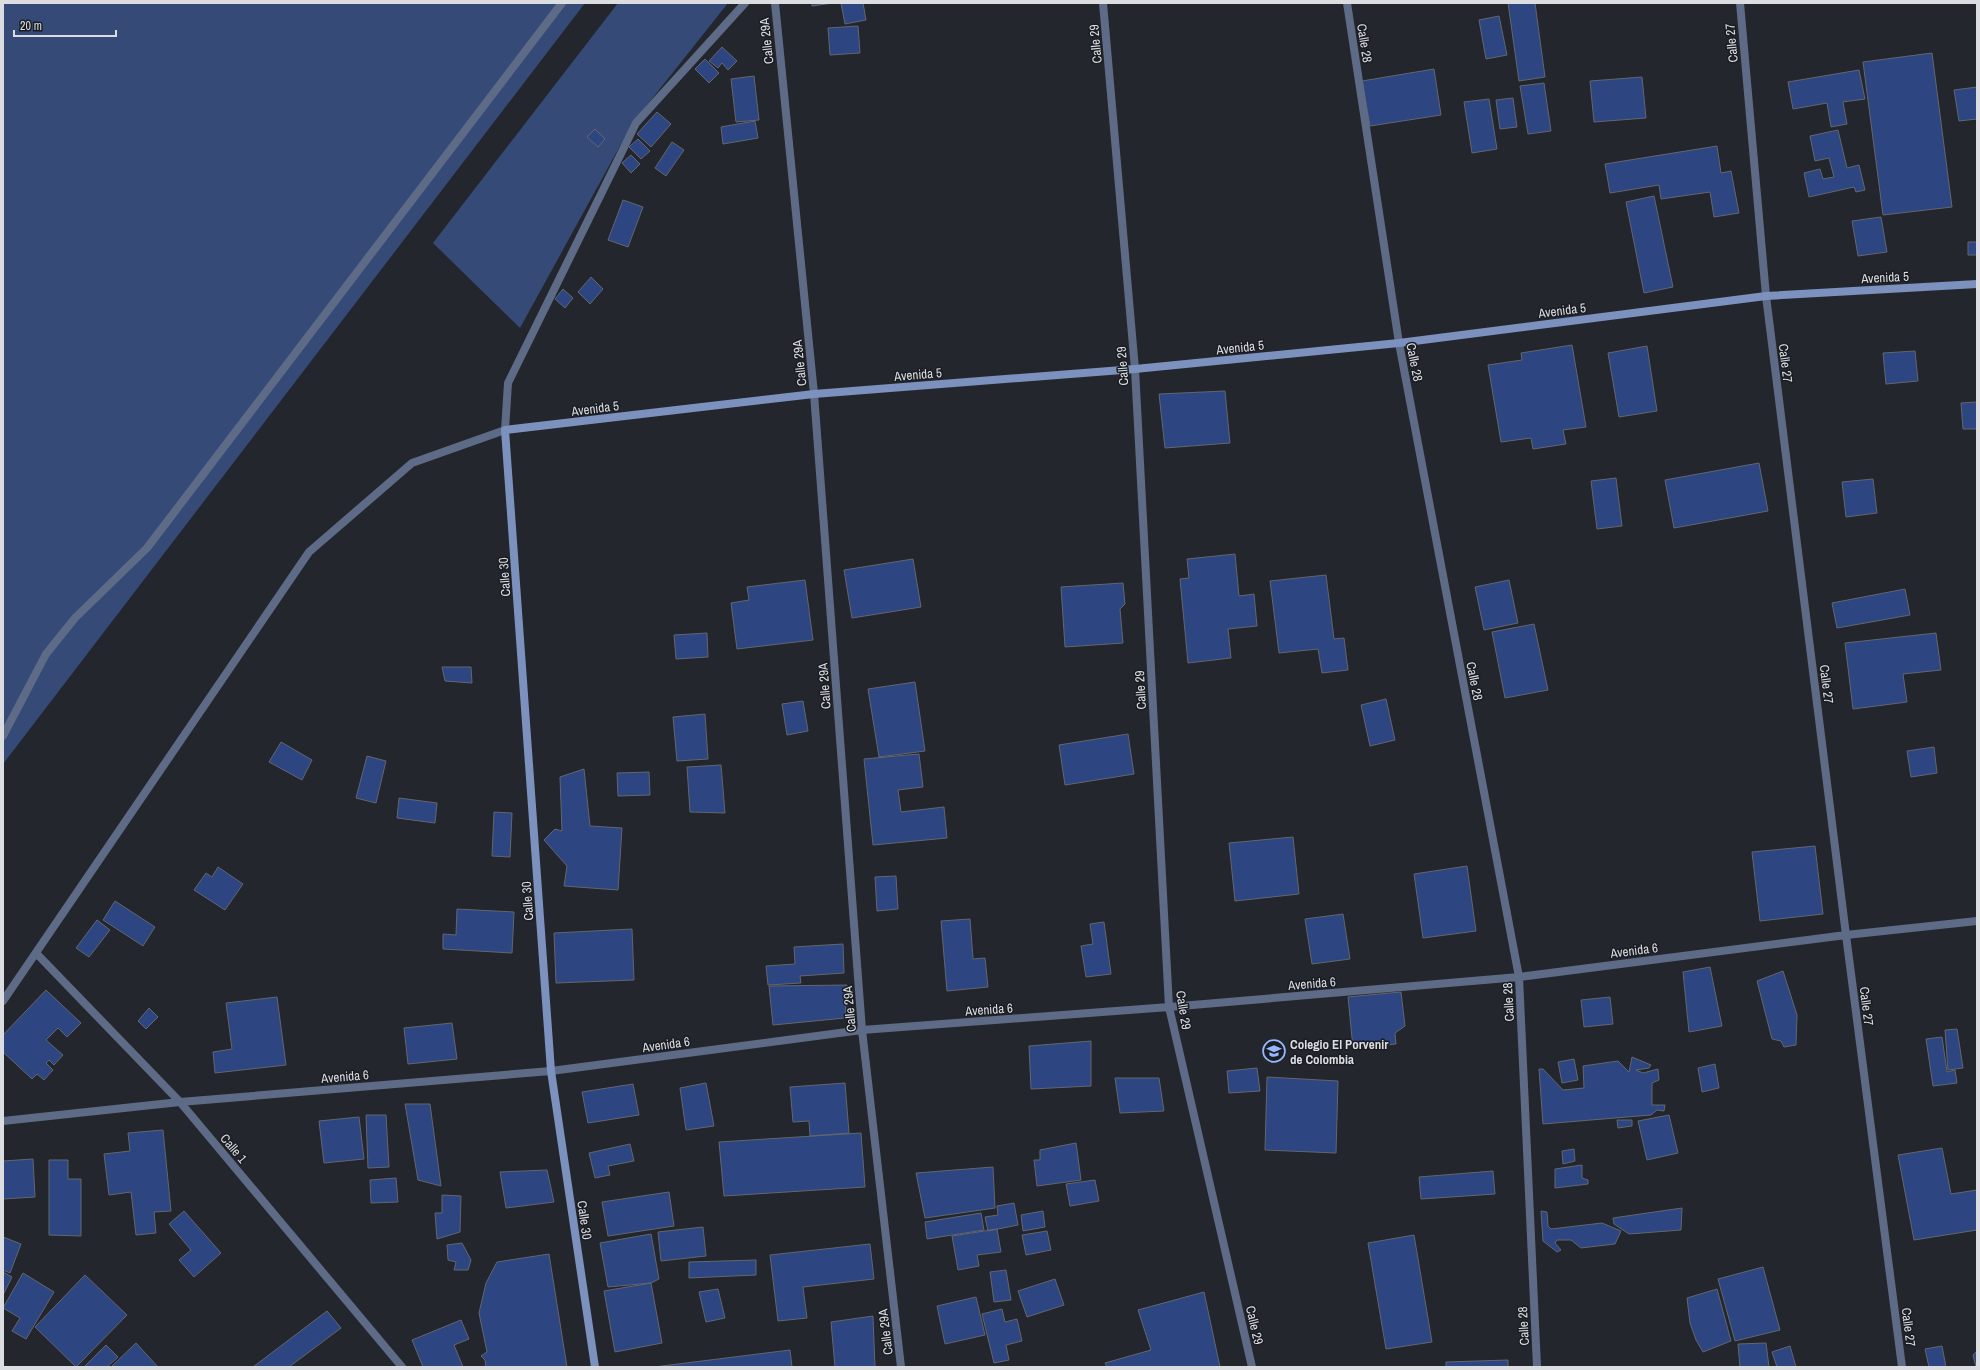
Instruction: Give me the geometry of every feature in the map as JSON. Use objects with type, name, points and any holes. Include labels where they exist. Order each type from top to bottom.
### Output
[{"type":"street","points":[[3,736],[46,654],[75,618],[147,548],[562,3]]},
{"type":"street","points":[[3,1001],[37,954],[309,552],[412,463],[505,430],[508,383],[636,124],[745,3]]},
{"type":"street","name":"Calle 29A","points":[[775,3],[814,394],[862,1030],[901,1367]]},
{"type":"street","name":"Calle 29","points":[[1103,3],[1135,369],[1169,1007],[1252,1367]]},
{"type":"street","name":"Calle 28","points":[[1347,3],[1399,344],[1519,977],[1537,1367]]},
{"type":"street","name":"Calle 27","points":[[1740,3],[1766,296],[1902,1367]]},
{"type":"street","name":"Avenida 5","points":[[505,430],[814,394],[1135,369],[1399,344],[1766,296],[1977,284]]},
{"type":"street","name":"Calle 30","points":[[505,430],[551,1071],[595,1367]]},
{"type":"street","name":"Avenida 6","points":[[3,1121],[180,1102],[551,1071],[862,1030],[1169,1007],[1519,977],[1846,935],[1977,921]]},
{"type":"street","name":"Calle 1","points":[[37,954],[180,1102],[402,1367]]},
{"type":"shaded area","points":[[3,3],[585,3],[3,764]]},
{"type":"shaded area","points":[[618,3],[728,3],[632,124],[520,328],[433,243]]},
{"type":"building","points":[[812,3],[833,3],[812,6]]},
{"type":"building","points":[[841,3],[863,3],[866,20],[845,24]]},
{"type":"building","points":[[1508,3],[1535,3],[1545,77],[1519,81]]},
{"type":"building","points":[[1499,16],[1507,55],[1486,59],[1479,20]]},
{"type":"building","points":[[858,26],[860,53],[830,55],[828,28]]},
{"type":"building","points":[[722,47],[737,61],[728,70],[722,63],[718,68],[709,61]]},
{"type":"building","points":[[1932,53],[1952,207],[1883,215],[1863,62]]},
{"type":"building","points":[[705,59],[719,73],[709,83],[695,69]]},
{"type":"building","points":[[1434,69],[1441,115],[1370,126],[1362,81]]},
{"type":"building","points":[[1859,70],[1865,99],[1843,102],[1847,124],[1831,127],[1827,103],[1793,109],[1788,82]]},
{"type":"building","points":[[754,76],[759,120],[736,122],[731,79]]},
{"type":"building","points":[[1642,77],[1646,118],[1594,122],[1590,81]]},
{"type":"building","points":[[1544,83],[1551,131],[1528,134],[1520,86]]},
{"type":"building","points":[[1977,87],[1977,119],[1959,121],[1954,90]]},
{"type":"building","points":[[1513,98],[1517,127],[1500,129],[1496,100]]},
{"type":"building","points":[[1489,99],[1497,149],[1472,153],[1464,102]]},
{"type":"building","points":[[657,112],[671,124],[651,147],[637,134]]},
{"type":"building","points":[[755,121],[758,138],[723,144],[721,127]]},
{"type":"building","points":[[595,129],[605,139],[598,147],[587,137]]},
{"type":"building","points":[[1838,130],[1847,168],[1859,165],[1865,190],[1856,192],[1854,187],[1809,197],[1804,173],[1820,169],[1823,179],[1834,177],[1829,158],[1815,161],[1810,136]]},
{"type":"building","points":[[638,139],[650,151],[641,159],[629,147]]},
{"type":"building","points":[[672,142],[684,150],[666,176],[655,168]]},
{"type":"building","points":[[1717,146],[1721,173],[1731,171],[1739,213],[1714,217],[1710,192],[1661,199],[1659,185],[1610,193],[1605,164]]},
{"type":"building","points":[[631,155],[640,164],[631,173],[622,163]]},
{"type":"building","points":[[1654,196],[1673,287],[1644,293],[1626,202]]},
{"type":"building","points":[[623,200],[643,207],[628,247],[608,240]]},
{"type":"building","points":[[1881,217],[1887,252],[1858,256],[1852,221]]},
{"type":"building","points":[[1968,242],[1977,242],[1977,255],[1968,255]]},
{"type":"building","points":[[591,277],[603,289],[590,304],[578,292]]},
{"type":"building","points":[[563,289],[573,298],[565,308],[555,299]]},
{"type":"building","points":[[1572,345],[1586,427],[1563,430],[1566,444],[1533,449],[1531,438],[1501,442],[1488,365],[1522,360],[1521,353]]},
{"type":"building","points":[[1647,346],[1657,411],[1619,417],[1608,353]]},
{"type":"building","points":[[1915,351],[1918,381],[1886,384],[1883,353]]},
{"type":"building","points":[[1225,391],[1230,443],[1165,448],[1159,394]]},
{"type":"building","points":[[1977,402],[1977,429],[1963,429],[1961,403]]},
{"type":"building","points":[[1759,463],[1768,511],[1674,528],[1665,480]]},
{"type":"building","points":[[1616,478],[1622,526],[1597,529],[1591,481]]},
{"type":"building","points":[[1873,479],[1877,513],[1846,517],[1842,482]]},
{"type":"building","points":[[1235,554],[1239,596],[1254,594],[1257,626],[1228,629],[1231,658],[1188,663],[1180,579],[1189,578],[1187,559]]},
{"type":"building","points":[[913,559],[921,607],[852,618],[844,570]]},
{"type":"building","points":[[1326,575],[1334,639],[1344,638],[1348,670],[1322,673],[1318,649],[1279,653],[1270,581]]},
{"type":"building","points":[[805,580],[813,640],[737,649],[731,603],[749,600],[747,587]]},
{"type":"building","points":[[1509,580],[1518,623],[1484,630],[1475,587]]},
{"type":"building","points":[[1123,583],[1125,604],[1120,609],[1123,643],[1065,647],[1061,587]]},
{"type":"building","points":[[1905,589],[1910,615],[1837,628],[1832,603]]},
{"type":"building","points":[[1534,624],[1548,690],[1505,698],[1492,632]]},
{"type":"building","points":[[707,633],[708,657],[676,659],[674,635]]},
{"type":"building","points":[[1936,633],[1941,670],[1903,674],[1907,702],[1853,709],[1845,643]]},
{"type":"building","points":[[442,667],[471,667],[472,683],[445,681]]},
{"type":"building","points":[[915,682],[925,751],[879,757],[868,689]]},
{"type":"building","points":[[1386,699],[1395,740],[1370,746],[1361,705]]},
{"type":"building","points":[[803,701],[808,731],[787,735],[782,704]]},
{"type":"building","points":[[705,714],[708,759],[677,761],[673,717]]},
{"type":"building","points":[[1128,734],[1134,774],[1065,785],[1059,745]]},
{"type":"building","points":[[281,742],[312,760],[302,780],[269,762]]},
{"type":"building","points":[[1934,747],[1937,773],[1911,777],[1907,751]]},
{"type":"building","points":[[919,754],[923,787],[898,790],[901,812],[944,807],[947,838],[873,845],[864,759]]},
{"type":"building","points":[[367,756],[386,761],[376,803],[356,798]]},
{"type":"building","points":[[721,765],[725,813],[690,812],[687,767]]},
{"type":"building","points":[[584,769],[590,826],[622,828],[618,890],[564,886],[567,866],[544,840],[555,829],[562,831],[560,777]]},
{"type":"building","points":[[649,772],[650,795],[618,796],[617,773]]},
{"type":"building","points":[[399,798],[437,803],[435,823],[397,818]]},
{"type":"building","points":[[494,812],[512,813],[510,857],[492,856]]},
{"type":"building","points":[[1293,837],[1299,894],[1235,901],[1229,843]]},
{"type":"building","points":[[1815,846],[1823,914],[1760,921],[1752,852]]},
{"type":"building","points":[[1467,866],[1476,931],[1423,938],[1414,874]]},
{"type":"building","points":[[218,867],[243,884],[225,910],[194,890],[206,873],[212,877]]},
{"type":"building","points":[[896,876],[898,909],[877,911],[875,877]]},
{"type":"building","points":[[115,901],[155,927],[143,946],[103,920]]},
{"type":"building","points":[[457,909],[514,912],[512,953],[443,949],[443,934],[456,935]]},
{"type":"building","points":[[1343,914],[1350,959],[1312,964],[1305,919]]},
{"type":"building","points":[[970,919],[973,959],[985,958],[988,987],[947,991],[941,921]]},
{"type":"building","points":[[97,920],[110,930],[89,957],[76,948]]},
{"type":"building","points":[[1104,922],[1111,974],[1086,977],[1081,946],[1093,944],[1090,924]]},
{"type":"building","points":[[632,929],[634,980],[556,983],[554,933]]},
{"type":"building","points":[[843,944],[844,973],[800,976],[801,983],[768,985],[766,966],[795,964],[794,947]]},
{"type":"building","points":[[1710,967],[1722,1026],[1689,1032],[1683,972]]},
{"type":"building","points":[[1783,971],[1797,1015],[1796,1045],[1784,1047],[1781,1041],[1772,1039],[1757,981]]},
{"type":"building","points":[[847,985],[845,1018],[773,1025],[769,986]]},
{"type":"building","points":[[46,990],[81,1023],[67,1037],[58,1028],[46,1040],[63,1055],[54,1065],[49,1060],[46,1063],[53,1070],[44,1080],[37,1074],[32,1079],[3,1052],[3,1035]]},
{"type":"building","points":[[1401,992],[1405,1026],[1395,1033],[1396,1044],[1353,1048],[1348,997]]},
{"type":"building","points":[[277,997],[286,1065],[215,1073],[213,1052],[232,1049],[226,1003]]},
{"type":"building","points":[[1610,997],[1613,1024],[1584,1027],[1581,1000]]},
{"type":"building","points":[[149,1008],[158,1017],[146,1029],[138,1021]]},
{"type":"building","points":[[452,1023],[457,1059],[408,1064],[404,1028]]},
{"type":"building","points":[[1957,1029],[1963,1068],[1948,1070],[1945,1030]]},
{"type":"building","points":[[1942,1037],[1947,1072],[1955,1070],[1957,1083],[1933,1086],[1926,1039]]},
{"type":"building","points":[[1091,1041],[1091,1086],[1031,1089],[1029,1046]]},
{"type":"building","points":[[1632,1057],[1651,1065],[1649,1068],[1636,1070],[1643,1073],[1658,1069],[1659,1080],[1652,1083],[1652,1105],[1665,1105],[1664,1111],[1657,1110],[1651,1115],[1543,1124],[1539,1069],[1543,1069],[1563,1090],[1584,1088],[1583,1066],[1618,1061],[1629,1072]]},
{"type":"building","points":[[1574,1059],[1578,1080],[1562,1083],[1558,1062]]},
{"type":"building","points":[[1715,1064],[1719,1088],[1702,1092],[1698,1068]]},
{"type":"building","points":[[1257,1068],[1260,1091],[1229,1093],[1227,1071]]},
{"type":"building","points":[[1267,1077],[1338,1081],[1336,1153],[1265,1150]]},
{"type":"building","points":[[1115,1078],[1159,1078],[1164,1111],[1120,1113]]},
{"type":"building","points":[[706,1083],[714,1126],[686,1130],[680,1088]]},
{"type":"building","points":[[845,1083],[849,1133],[810,1136],[809,1121],[793,1122],[790,1087]]},
{"type":"building","points":[[633,1084],[639,1115],[588,1123],[582,1092]]},
{"type":"building","points":[[405,1104],[430,1104],[441,1186],[418,1180]]},
{"type":"building","points":[[366,1115],[386,1115],[389,1167],[368,1168]]},
{"type":"building","points":[[1669,1115],[1678,1153],[1647,1160],[1638,1121]]},
{"type":"building","points":[[359,1117],[364,1159],[324,1163],[319,1121]]},
{"type":"building","points":[[1617,1120],[1632,1120],[1632,1126],[1618,1128]]},
{"type":"building","points":[[163,1130],[171,1211],[154,1212],[156,1233],[136,1235],[131,1192],[109,1195],[104,1154],[130,1151],[128,1133]]},
{"type":"building","points":[[861,1133],[865,1187],[724,1196],[719,1142]]},
{"type":"building","points":[[1076,1143],[1081,1180],[1037,1186],[1034,1160],[1040,1160],[1040,1150]]},
{"type":"building","points":[[630,1144],[634,1161],[608,1166],[610,1175],[595,1178],[589,1153]]},
{"type":"building","points":[[1942,1148],[1951,1194],[1977,1190],[1977,1230],[1914,1240],[1898,1155]]},
{"type":"building","points":[[1574,1149],[1575,1161],[1563,1164],[1562,1151]]},
{"type":"building","points":[[33,1159],[35,1197],[3,1199],[3,1161]]},
{"type":"building","points":[[49,1160],[68,1160],[68,1179],[81,1179],[81,1236],[49,1235]]},
{"type":"building","points":[[1582,1165],[1582,1178],[1588,1180],[1588,1184],[1555,1188],[1555,1169]]},
{"type":"building","points":[[993,1167],[995,1208],[925,1218],[916,1173]]},
{"type":"building","points":[[547,1170],[554,1202],[506,1208],[500,1172]]},
{"type":"building","points":[[1493,1171],[1495,1194],[1421,1199],[1419,1177]]},
{"type":"building","points":[[396,1178],[398,1202],[371,1203],[370,1180]]},
{"type":"building","points":[[1095,1180],[1099,1201],[1070,1206],[1066,1184]]},
{"type":"building","points":[[669,1192],[674,1226],[608,1236],[602,1202]]},
{"type":"building","points":[[442,1195],[461,1196],[460,1232],[437,1239],[435,1213],[442,1213]]},
{"type":"building","points":[[1014,1203],[1018,1225],[988,1231],[985,1217],[998,1215],[997,1206]]},
{"type":"building","points":[[1682,1208],[1681,1230],[1629,1234],[1614,1224],[1613,1218]]},
{"type":"building","points":[[184,1211],[221,1253],[194,1277],[179,1260],[191,1250],[169,1224]]},
{"type":"building","points":[[1043,1211],[1045,1227],[1023,1231],[1021,1215]]},
{"type":"building","points":[[1541,1211],[1547,1212],[1548,1226],[1551,1229],[1602,1223],[1621,1231],[1615,1244],[1581,1248],[1571,1240],[1557,1240],[1555,1243],[1561,1250],[1557,1252],[1543,1241]]},
{"type":"building","points":[[981,1213],[984,1230],[927,1239],[925,1222]]},
{"type":"building","points":[[703,1227],[706,1256],[661,1261],[658,1232]]},
{"type":"building","points":[[997,1229],[1001,1252],[977,1255],[979,1266],[958,1270],[952,1236]]},
{"type":"building","points":[[1047,1231],[1051,1250],[1026,1255],[1022,1235]]},
{"type":"building","points":[[651,1234],[659,1279],[651,1283],[608,1287],[600,1243]]},
{"type":"building","points":[[1414,1235],[1432,1342],[1386,1349],[1368,1243]]},
{"type":"building","points":[[3,1237],[21,1244],[10,1273],[3,1270]]},
{"type":"building","points":[[462,1243],[471,1260],[468,1270],[454,1270],[456,1262],[448,1260],[447,1245]]},
{"type":"building","points":[[870,1244],[874,1279],[803,1287],[807,1318],[778,1321],[770,1255]]},
{"type":"building","points":[[549,1254],[567,1367],[486,1367],[485,1360],[481,1356],[487,1352],[479,1313],[486,1283],[497,1262]]},
{"type":"building","points":[[756,1260],[756,1275],[689,1278],[689,1262]]},
{"type":"building","points":[[1763,1267],[1780,1330],[1735,1341],[1718,1279]]},
{"type":"building","points":[[1006,1270],[1011,1300],[994,1302],[990,1272]]},
{"type":"building","points":[[3,1272],[12,1277],[3,1295]]},
{"type":"building","points":[[23,1273],[54,1292],[26,1339],[12,1331],[20,1318],[3,1308]]},
{"type":"building","points":[[85,1275],[127,1315],[76,1367],[35,1327]]},
{"type":"building","points":[[1055,1279],[1064,1305],[1027,1317],[1018,1291]]},
{"type":"building","points":[[651,1283],[662,1343],[615,1352],[604,1291]]},
{"type":"building","points":[[718,1289],[725,1318],[706,1322],[699,1292]]},
{"type":"building","points":[[1717,1289],[1731,1341],[1703,1352],[1696,1340],[1690,1323],[1687,1298]]},
{"type":"building","points":[[1204,1292],[1220,1367],[1107,1367],[1105,1363],[1151,1350],[1138,1310]]},
{"type":"building","points":[[976,1297],[985,1335],[945,1344],[937,1306]]},
{"type":"building","points":[[1002,1309],[1005,1322],[1017,1319],[1022,1341],[1006,1345],[1009,1360],[994,1363],[982,1314]]},
{"type":"building","points":[[327,1311],[341,1328],[289,1367],[253,1367]]},
{"type":"building","points":[[873,1316],[875,1367],[835,1367],[831,1322]]},
{"type":"building","points":[[461,1320],[469,1339],[454,1345],[463,1367],[423,1367],[412,1340]]},
{"type":"building","points":[[136,1343],[158,1367],[111,1367]]},
{"type":"building","points":[[1766,1343],[1769,1367],[1740,1367],[1738,1344]]},
{"type":"building","points":[[106,1345],[118,1357],[107,1367],[84,1367]]},
{"type":"building","points":[[1790,1346],[1796,1367],[1777,1367],[1772,1352]]},
{"type":"building","points":[[1942,1346],[1946,1367],[1929,1367],[1925,1349]]},
{"type":"building","points":[[790,1350],[792,1367],[654,1367]]},
{"type":"building","points":[[1977,1351],[1977,1367],[1976,1367],[1973,1355]]},
{"type":"building","points":[[1508,1360],[1508,1367],[1446,1367],[1446,1362]]},
{"type":"place","name":"Colegio El Porvenir de Colombia","points":[[1274,1051]]}]
